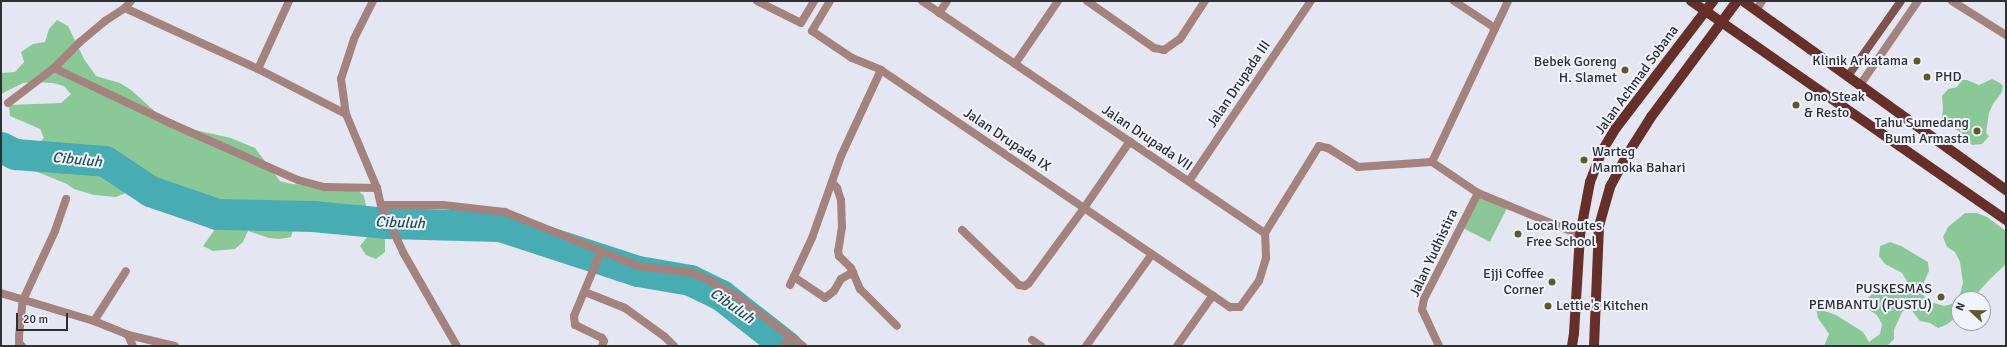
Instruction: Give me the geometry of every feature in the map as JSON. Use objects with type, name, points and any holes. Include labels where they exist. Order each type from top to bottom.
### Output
[{"type":"main road","points":[[1691,1],[2006,220]]},
{"type":"main road","name":"Jalan Achmad Sobana","points":[[1572,346],[1580,235],[1590,182],[1602,152],[1616,128],[1713,1]]},
{"type":"main road","points":[[1594,346],[1599,226],[1610,187],[1627,155],[1680,78],[1737,1]]},
{"type":"main road","points":[[1743,1],[2006,190]]},
{"type":"street","points":[[8,103],[54,68],[80,42],[105,21],[125,8],[131,1]]},
{"type":"street","points":[[258,68],[289,1]]},
{"type":"street","points":[[372,1],[354,39],[342,79],[346,114],[377,188],[381,205],[404,254],[457,346]]},
{"type":"street","points":[[758,1],[801,23],[814,1]]},
{"type":"street","name":"Jalan Drupada IX","points":[[830,1],[812,31],[852,58],[881,70],[1213,295]]},
{"type":"street","name":"Jalan Drupada VII","points":[[922,1],[1265,233]]},
{"type":"street","points":[[939,13],[948,1]]},
{"type":"street","points":[[1015,64],[1058,1]]},
{"type":"street","points":[[1087,1],[1154,48],[1164,50],[1180,39],[1205,1]]},
{"type":"street","name":"Jalan Drupada III","points":[[1189,181],[1311,1]]},
{"type":"street","points":[[1454,1],[1495,28]]},
{"type":"street","points":[[1432,162],[1508,1]]},
{"type":"street","points":[[1756,11],[1762,1]]},
{"type":"street","points":[[1848,76],[1901,1]]},
{"type":"street","points":[[1860,85],[1918,1]]},
{"type":"street","points":[[1952,1],[2006,35]]},
{"type":"street","points":[[125,8],[258,68],[346,114]]},
{"type":"street","points":[[54,68],[172,124],[298,180],[325,187],[377,188]]},
{"type":"street","points":[[790,285],[812,238],[841,156],[881,70]]},
{"type":"street","points":[[962,230],[1019,285],[1025,286],[1029,283],[1084,208],[1130,141]]},
{"type":"street","points":[[1177,346],[1213,295],[1230,307],[1240,307],[1259,281],[1266,258],[1265,233],[1319,146],[1328,148],[1358,166],[1432,162],[1478,193],[1580,235]]},
{"type":"street","points":[[832,182],[840,193],[842,210],[842,234],[838,253],[853,272],[860,289],[897,326]]},
{"type":"street","name":"Jalan Yudhistira","points":[[1439,346],[1422,310],[1424,298],[1478,193]]},
{"type":"street","points":[[22,346],[19,343],[19,336],[23,300],[55,231],[66,199]]},
{"type":"street","points":[[381,205],[443,205],[505,212],[638,266],[693,273],[739,298],[786,342],[803,346]]},
{"type":"street","points":[[601,252],[574,316],[574,322],[575,324],[602,338],[604,341],[602,346]]},
{"type":"street","points":[[1086,346],[1152,254]]},
{"type":"street","points":[[94,321],[126,271]]},
{"type":"street","points":[[794,277],[825,298],[834,291],[841,279],[853,272]]},
{"type":"street","points":[[585,292],[625,308],[665,337],[674,346]]},
{"type":"street","points":[[1,293],[94,321],[128,335],[175,346]]},
{"type":"street","points":[[128,335],[133,346]]},
{"type":"street","points":[[1032,340],[1041,346]]},
{"type":"green space","points":[[57,20],[68,26],[84,59],[96,76],[120,83],[131,90],[160,116],[195,130],[231,138],[255,148],[280,181],[292,184],[356,188],[364,196],[369,221],[385,240],[385,252],[376,259],[366,255],[360,246],[368,236],[364,225],[357,216],[348,212],[338,211],[302,218],[294,226],[291,237],[280,239],[269,238],[248,231],[243,242],[235,249],[213,251],[203,246],[218,225],[217,214],[157,195],[150,191],[135,189],[116,197],[94,195],[74,189],[67,184],[25,167],[1,161],[1,142],[23,148],[34,147],[44,138],[40,129],[10,116],[9,105],[61,103],[71,94],[64,86],[53,83],[33,82],[23,83],[1,94],[1,73],[15,72],[24,62],[21,52],[33,44],[45,42],[49,29]]},
{"type":"green space","points":[[1992,79],[2003,86],[2002,92],[1993,104],[1989,113],[1986,133],[1989,136],[1982,144],[1972,145],[1959,131],[1941,123],[1943,109],[1942,96],[1948,89],[1957,87],[1962,80],[1967,80],[1979,85]]},
{"type":"green space","points":[[1480,193],[1508,207],[1490,242],[1462,228]]},
{"type":"green space","points":[[1965,213],[1977,213],[1987,217],[2006,231],[2006,264],[1979,291],[1961,291],[1963,283],[1960,262],[1955,252],[1947,247],[1943,237],[1948,227]]},
{"type":"green space","points":[[1890,242],[1901,246],[1928,262],[1929,271],[1921,289],[1925,298],[1944,306],[1951,304],[1951,321],[1938,328],[1930,323],[1920,321],[1909,307],[1902,312],[1894,330],[1894,339],[1887,346],[1824,346],[1829,334],[1818,318],[1816,308],[1836,315],[1863,332],[1869,342],[1880,334],[1882,324],[1877,315],[1869,310],[1865,301],[1872,294],[1882,291],[1904,291],[1907,281],[1902,273],[1885,264],[1879,256],[1880,246]]},
{"type":"waterway","name":"Cibuluh","points":[[1,147],[15,154],[105,161],[150,191],[217,214],[313,216],[387,223],[500,226],[638,271],[690,280],[721,295],[786,346]]},
{"type":"place","name":"Klinik Arkatama","points":[[1917,61]]},
{"type":"place","name":"Bebek Goreng H. Slamet","points":[[1625,70]]},
{"type":"place","name":"PHD","points":[[1927,77]]},
{"type":"place","name":"Ono Steak & Resto","points":[[1796,105]]},
{"type":"place","name":"Tahu Sumedang Bumi Armasta","points":[[1977,131]]},
{"type":"place","name":"Warteg Mamoka Bahari","points":[[1584,160]]},
{"type":"place","name":"Local Routes Free School","points":[[1518,234]]},
{"type":"place","name":"Ejji Coffee Corner","points":[[1552,282]]},
{"type":"place","name":"PUSKESMAS PEMBANTU (PUSTU)","points":[[1941,297]]},
{"type":"place","name":"Lettie's Kitchen","points":[[1548,306]]}]
